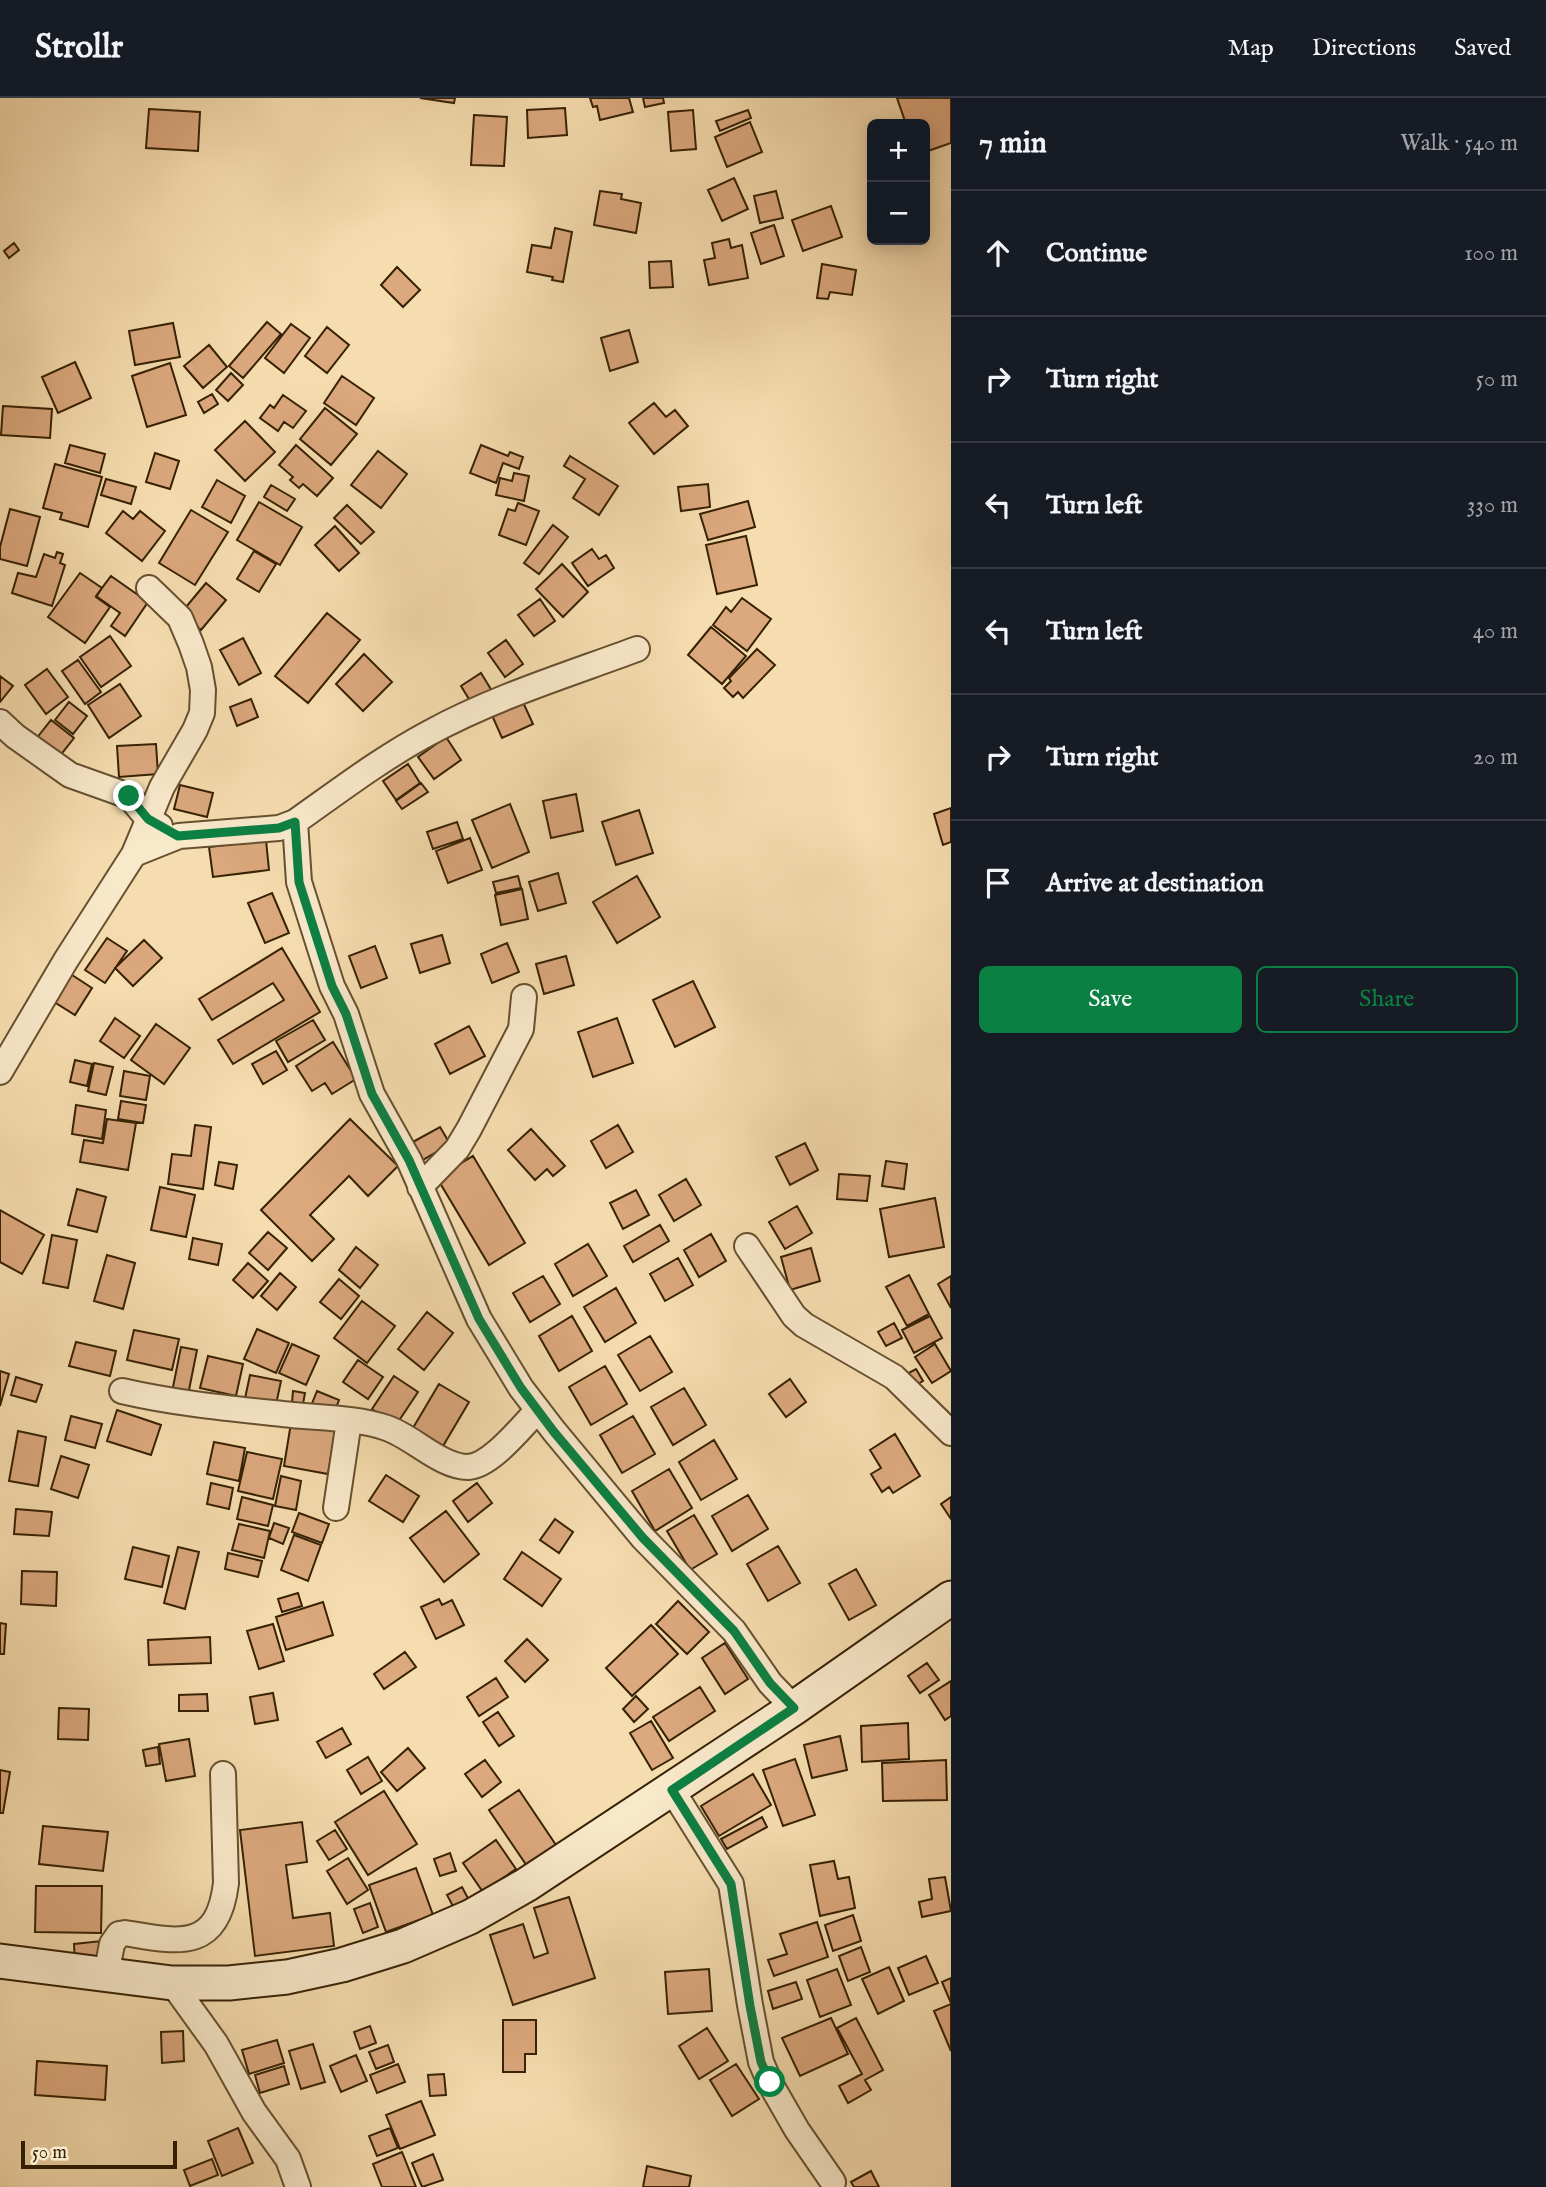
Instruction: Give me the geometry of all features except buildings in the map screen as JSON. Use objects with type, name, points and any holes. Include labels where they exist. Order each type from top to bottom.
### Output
[{"type":"main road","points":[[0,1961],[172,1983],[229,1983],[287,1977],[342,1965],[403,1947],[470,1917],[526,1885],[794,1708],[951,1598]]},
{"type":"street","points":[[0,1072],[66,960],[134,854],[169,773],[202,713],[199,667],[180,618],[149,588]]},
{"type":"street","points":[[134,854],[178,836],[279,828],[295,822],[429,733],[487,704],[637,649]]},
{"type":"street","points":[[0,722],[15,736],[70,775],[129,796],[148,819],[178,836]]},
{"type":"street","points":[[295,822],[299,882],[332,986],[346,1014],[372,1094],[409,1160],[479,1319],[521,1388],[538,1410],[643,1538],[734,1631],[770,1683],[794,1708]]},
{"type":"street","points":[[420,1187],[457,1149],[469,1129],[521,1028],[524,998]]},
{"type":"street","points":[[747,1246],[794,1316],[804,1325],[894,1377],[951,1433]]},
{"type":"street","points":[[122,1391],[172,1402],[384,1427],[401,1433],[448,1463],[467,1467],[483,1462],[492,1455],[538,1410]]},
{"type":"street","points":[[336,1508],[349,1421]]},
{"type":"street","points":[[106,1975],[112,1944],[119,1934],[177,1941],[205,1930],[218,1918],[226,1883],[223,1774]]},
{"type":"street","points":[[672,1790],[731,1884],[761,2062],[797,2130],[833,2182]]},
{"type":"street","points":[[172,1983],[216,2045],[254,2112],[289,2159],[298,2187]]},
{"type":"route","points":[[129,796],[148,819],[178,836],[279,828],[295,822],[299,882],[332,986],[346,1014],[372,1094],[409,1160],[479,1319],[521,1388],[554,1432],[643,1538],[734,1631],[777,1692],[794,1708],[672,1790],[731,1884],[761,2062],[770,2082]]}]
